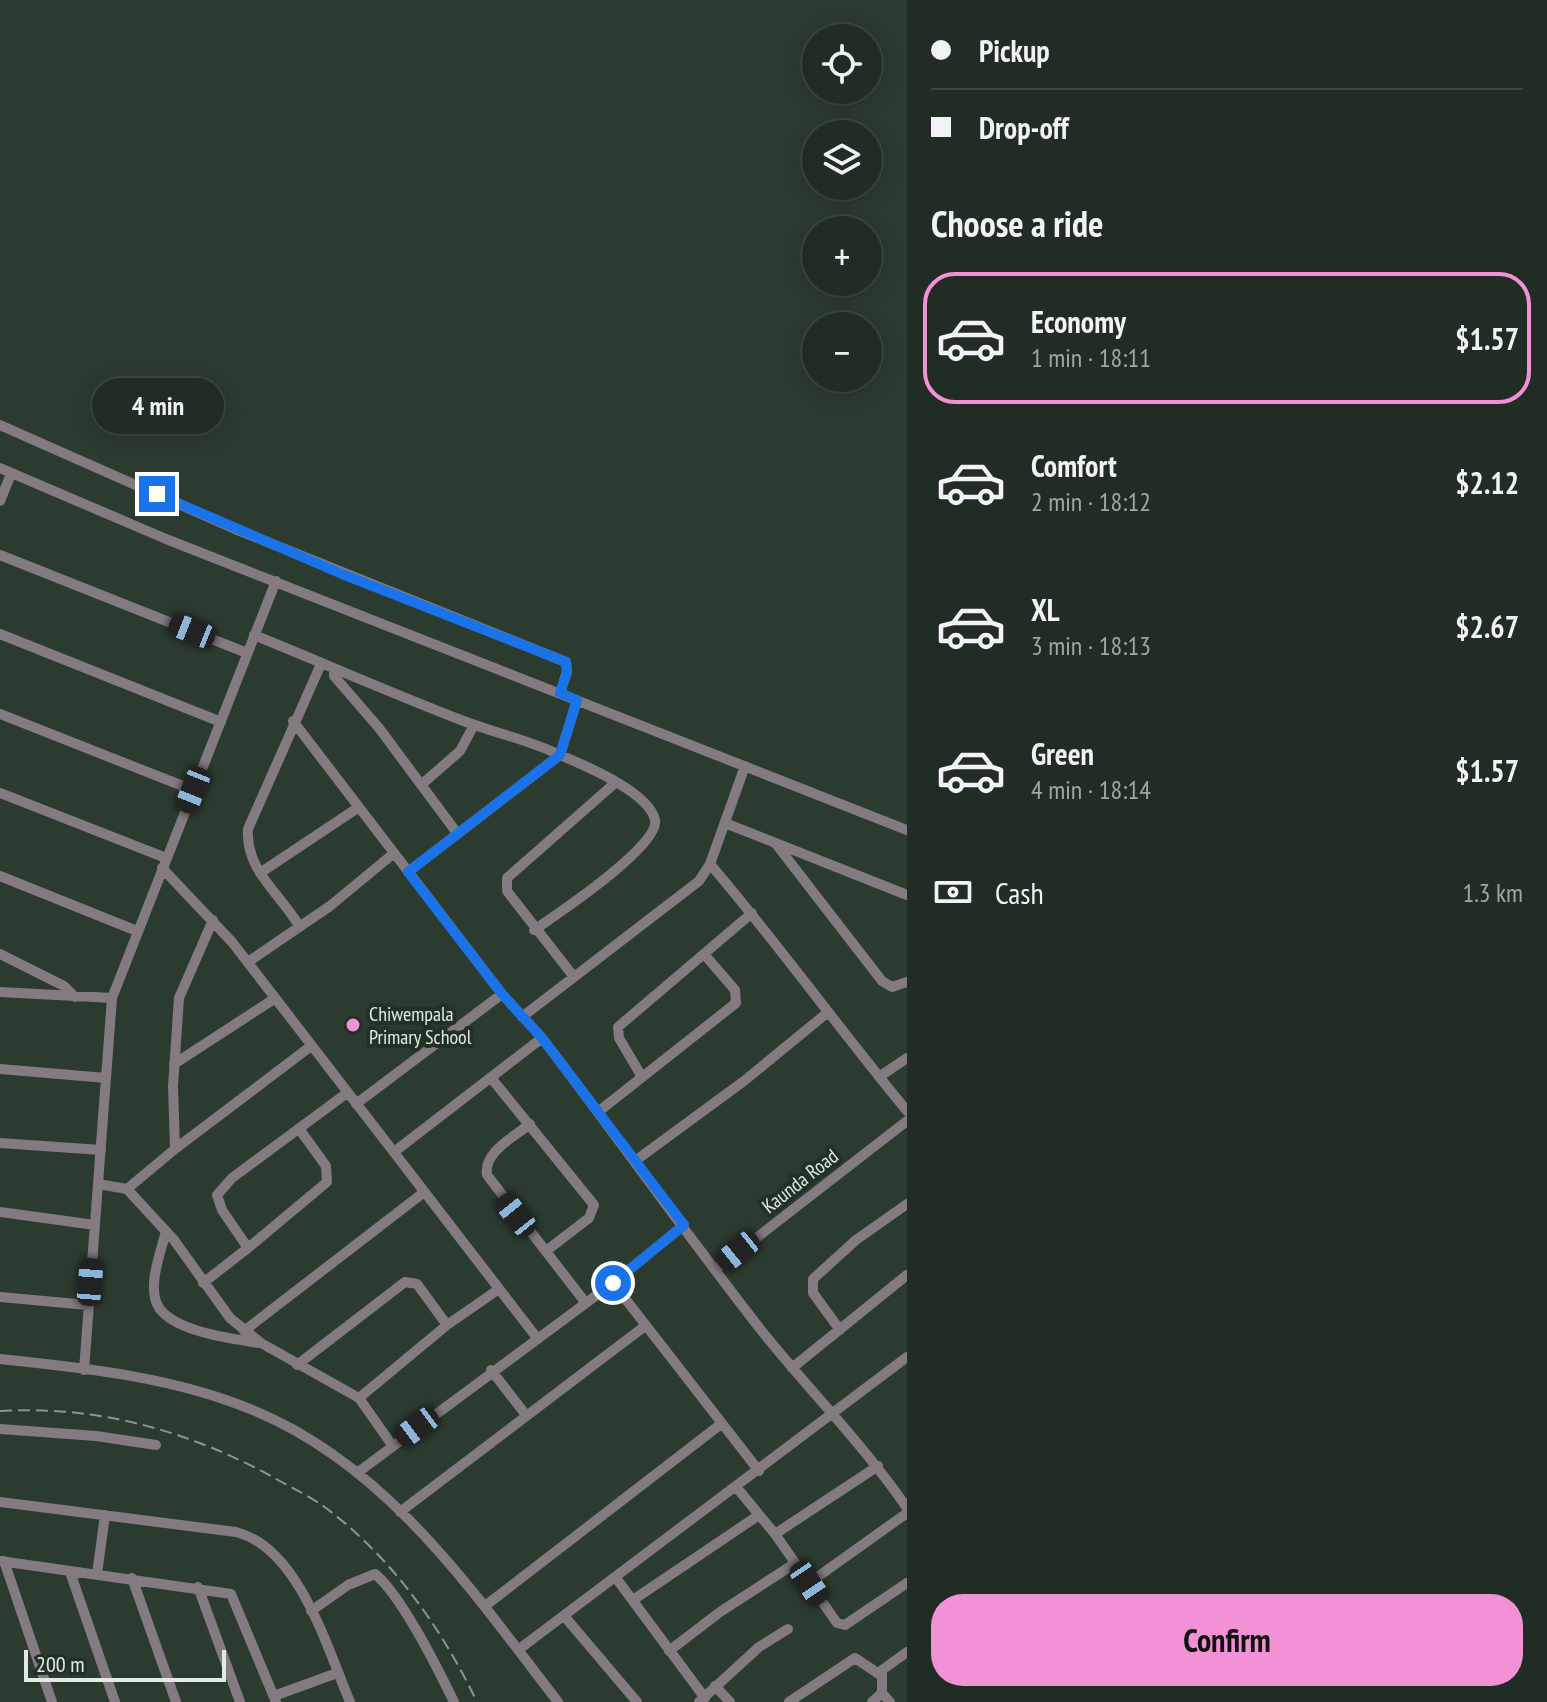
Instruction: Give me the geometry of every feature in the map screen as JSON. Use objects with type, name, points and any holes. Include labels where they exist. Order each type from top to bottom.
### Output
[{"type":"street","points":[[0,425],[235,529],[566,662],[567,672],[560,693]]},
{"type":"street","points":[[0,468],[276,581],[907,830]]},
{"type":"street","points":[[0,501],[11,474]]},
{"type":"street","points":[[0,555],[247,653]]},
{"type":"street","points":[[84,1370],[112,998],[276,581]]},
{"type":"street","points":[[0,634],[221,722]]},
{"type":"street","points":[[254,635],[474,725],[528,739],[635,794],[655,820],[651,836],[578,900],[534,930]]},
{"type":"street","points":[[299,926],[249,853],[248,829],[293,721],[321,664]]},
{"type":"street","points":[[334,669],[334,676],[457,833]]},
{"type":"street","points":[[408,872],[560,755],[577,700]]},
{"type":"street","points":[[0,714],[193,790]]},
{"type":"street","points":[[293,721],[502,994],[542,1038],[715,1270],[831,1415],[878,1466],[907,1511],[809,1583]]},
{"type":"street","points":[[421,785],[460,751],[474,725]]},
{"type":"street","points":[[522,1017],[699,881],[710,864],[745,766]]},
{"type":"street","points":[[574,977],[534,930],[507,891],[507,878],[615,783]]},
{"type":"street","points":[[0,793],[164,863],[248,962],[537,1338]]},
{"type":"street","points":[[260,873],[359,807]]},
{"type":"street","points":[[725,823],[907,895]]},
{"type":"street","points":[[776,844],[882,981],[892,987],[907,982]]},
{"type":"street","points":[[248,962],[330,906],[393,854]]},
{"type":"street","points":[[710,864],[907,1111]]},
{"type":"street","points":[[0,876],[137,931]]},
{"type":"street","points":[[642,1077],[619,1038],[618,1027],[752,913]]},
{"type":"street","points":[[175,1149],[174,1064],[179,998],[213,920]]},
{"type":"street","points":[[0,954],[64,986],[75,997]]},
{"type":"street","points":[[598,1112],[704,1032],[736,1003],[735,990],[704,954]]},
{"type":"street","points":[[0,992],[112,998]]},
{"type":"street","points":[[356,1104],[502,994]]},
{"type":"street","points":[[174,1064],[274,999]]},
{"type":"street","points":[[635,1161],[744,1081],[827,1013]]},
{"type":"street","points":[[394,1152],[542,1038]]},
{"type":"street","points":[[127,1189],[311,1046]]},
{"type":"street","points":[[879,1077],[907,1058]]},
{"type":"street","points":[[0,1069],[106,1078]]},
{"type":"street","points":[[492,1079],[594,1205],[589,1218],[546,1251]]},
{"type":"street","points":[[248,1248],[222,1210],[217,1195],[232,1178],[347,1093]]},
{"type":"street","name":"Kaunda Road","points":[[715,1270],[907,1121]]},
{"type":"street","points":[[530,1124],[494,1152],[486,1168],[491,1185],[585,1302]]},
{"type":"street","points":[[203,1283],[327,1182],[326,1166],[300,1130]]},
{"type":"street","points":[[0,1143],[101,1150]]},
{"type":"street","points":[[98,1184],[127,1189],[166,1231],[203,1283],[244,1331],[297,1365],[359,1398],[392,1445]]},
{"type":"street","points":[[244,1331],[423,1193]]},
{"type":"street","points":[[840,1330],[813,1293],[813,1279],[856,1240],[905,1208]]},
{"type":"street","points":[[0,1212],[95,1225]]},
{"type":"street","points":[[357,1473],[491,1370],[613,1283],[684,1225]]},
{"type":"street","points":[[166,1231],[154,1287],[157,1305],[182,1324],[209,1333],[261,1343]]},
{"type":"street","points":[[792,1368],[907,1275]]},
{"type":"street","points":[[297,1365],[405,1282],[417,1284],[447,1325]]},
{"type":"street","points":[[613,1283],[759,1471]]},
{"type":"street","points":[[359,1398],[447,1325],[499,1289]]},
{"type":"street","points":[[0,1297],[88,1305]]},
{"type":"street","points":[[400,1512],[645,1326]]},
{"type":"street","points":[[518,1650],[907,1357]]},
{"type":"street","points":[[0,1359],[179,1386],[254,1410],[301,1433],[357,1473],[400,1512],[485,1606],[558,1702]]},
{"type":"street","points":[[491,1370],[526,1415]]},
{"type":"street","points":[[485,1606],[721,1424]]},
{"type":"street","points":[[0,1429],[96,1436],[156,1445]]},
{"type":"street","points":[[775,1534],[878,1466]]},
{"type":"street","points":[[737,1488],[842,1625],[864,1616],[907,1583]]},
{"type":"street","points":[[0,1502],[249,1535],[269,1547],[311,1611],[350,1702]]},
{"type":"street","points":[[97,1574],[105,1515]]},
{"type":"street","points":[[633,1600],[759,1515]]},
{"type":"street","points":[[52,1702],[2,1561],[231,1594],[275,1699],[337,1673]]},
{"type":"street","points":[[669,1651],[720,1612],[794,1564]]},
{"type":"street","points":[[70,1572],[115,1702]]},
{"type":"street","points":[[311,1611],[348,1585],[375,1574],[389,1585],[454,1702]]},
{"type":"street","points":[[132,1578],[176,1702]]},
{"type":"street","points":[[616,1578],[702,1700],[759,1647],[788,1629]]},
{"type":"street","points":[[198,1587],[240,1702]]},
{"type":"street","points":[[565,1617],[637,1702]]},
{"type":"street","points":[[879,1674],[907,1652]]},
{"type":"street","points":[[789,1702],[855,1658],[879,1674],[882,1693],[890,1702]]},
{"type":"street","points":[[715,1686],[730,1702]]},
{"type":"street","points":[[872,1702],[882,1693]]},
{"type":"railway","points":[[0,1411],[73,1412],[144,1425],[213,1448],[314,1500],[372,1549],[413,1596],[448,1647],[477,1702]]},
{"type":"place","name":"Chiwempala Primary School","points":[[353,1025]]},
{"type":"route","points":[[157,494],[342,574],[566,662],[567,672],[560,693],[577,700],[560,755],[408,872],[502,994],[542,1038],[684,1225],[613,1283]]}]
